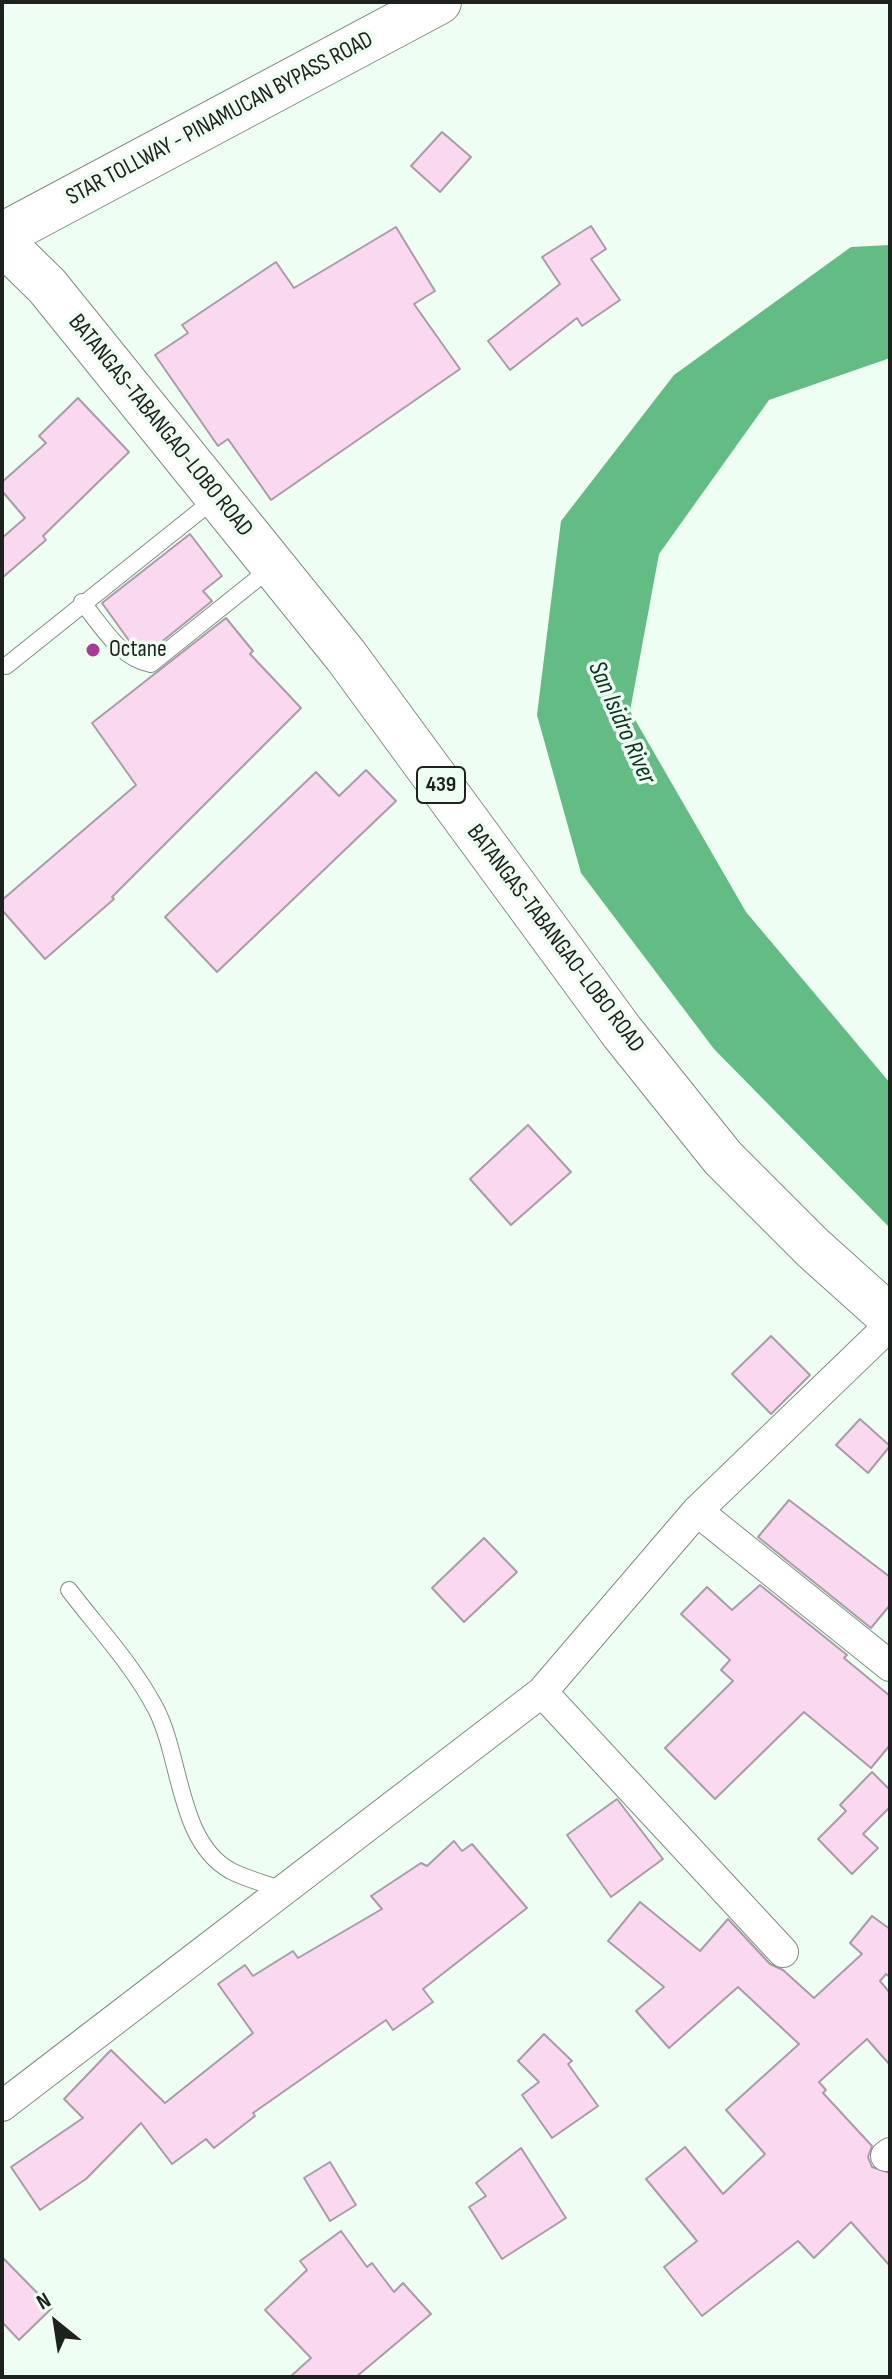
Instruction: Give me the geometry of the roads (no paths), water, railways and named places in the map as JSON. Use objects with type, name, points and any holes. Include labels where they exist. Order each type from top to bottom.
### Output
[{"type":"main road","name":"STAR TOLLWAY - PINAMUCAN BYPASS ROAD","points":[[2,235],[439,2]]},
{"type":"main road","name":"BATANGAS-TABANGAO-LOBO ROAD","points":[[2,242],[47,286],[346,656],[622,1032],[723,1158],[813,1248],[890,1317]]},
{"type":"street","points":[[2,2106],[542,1692],[697,1511],[890,1325]]},
{"type":"street","points":[[697,1511],[890,1666]]},
{"type":"street","points":[[542,1692],[783,1952]]},
{"type":"lane","points":[[6,666],[82,602],[218,497]]},
{"type":"lane","points":[[82,602],[122,651],[139,662],[151,664],[273,566]]},
{"type":"lane","points":[[69,1590],[140,1681],[157,1710],[177,1760],[192,1830],[208,1854],[231,1871],[283,1890]]},
{"type":"water","name":"San Isidro River","points":[[890,245],[890,358],[769,400],[659,554],[630,711],[746,912],[890,1083],[890,1228],[714,1049],[581,873],[537,715],[561,521],[674,375],[851,247]]},
{"type":"place","name":"Octane","points":[[93,650]]}]
